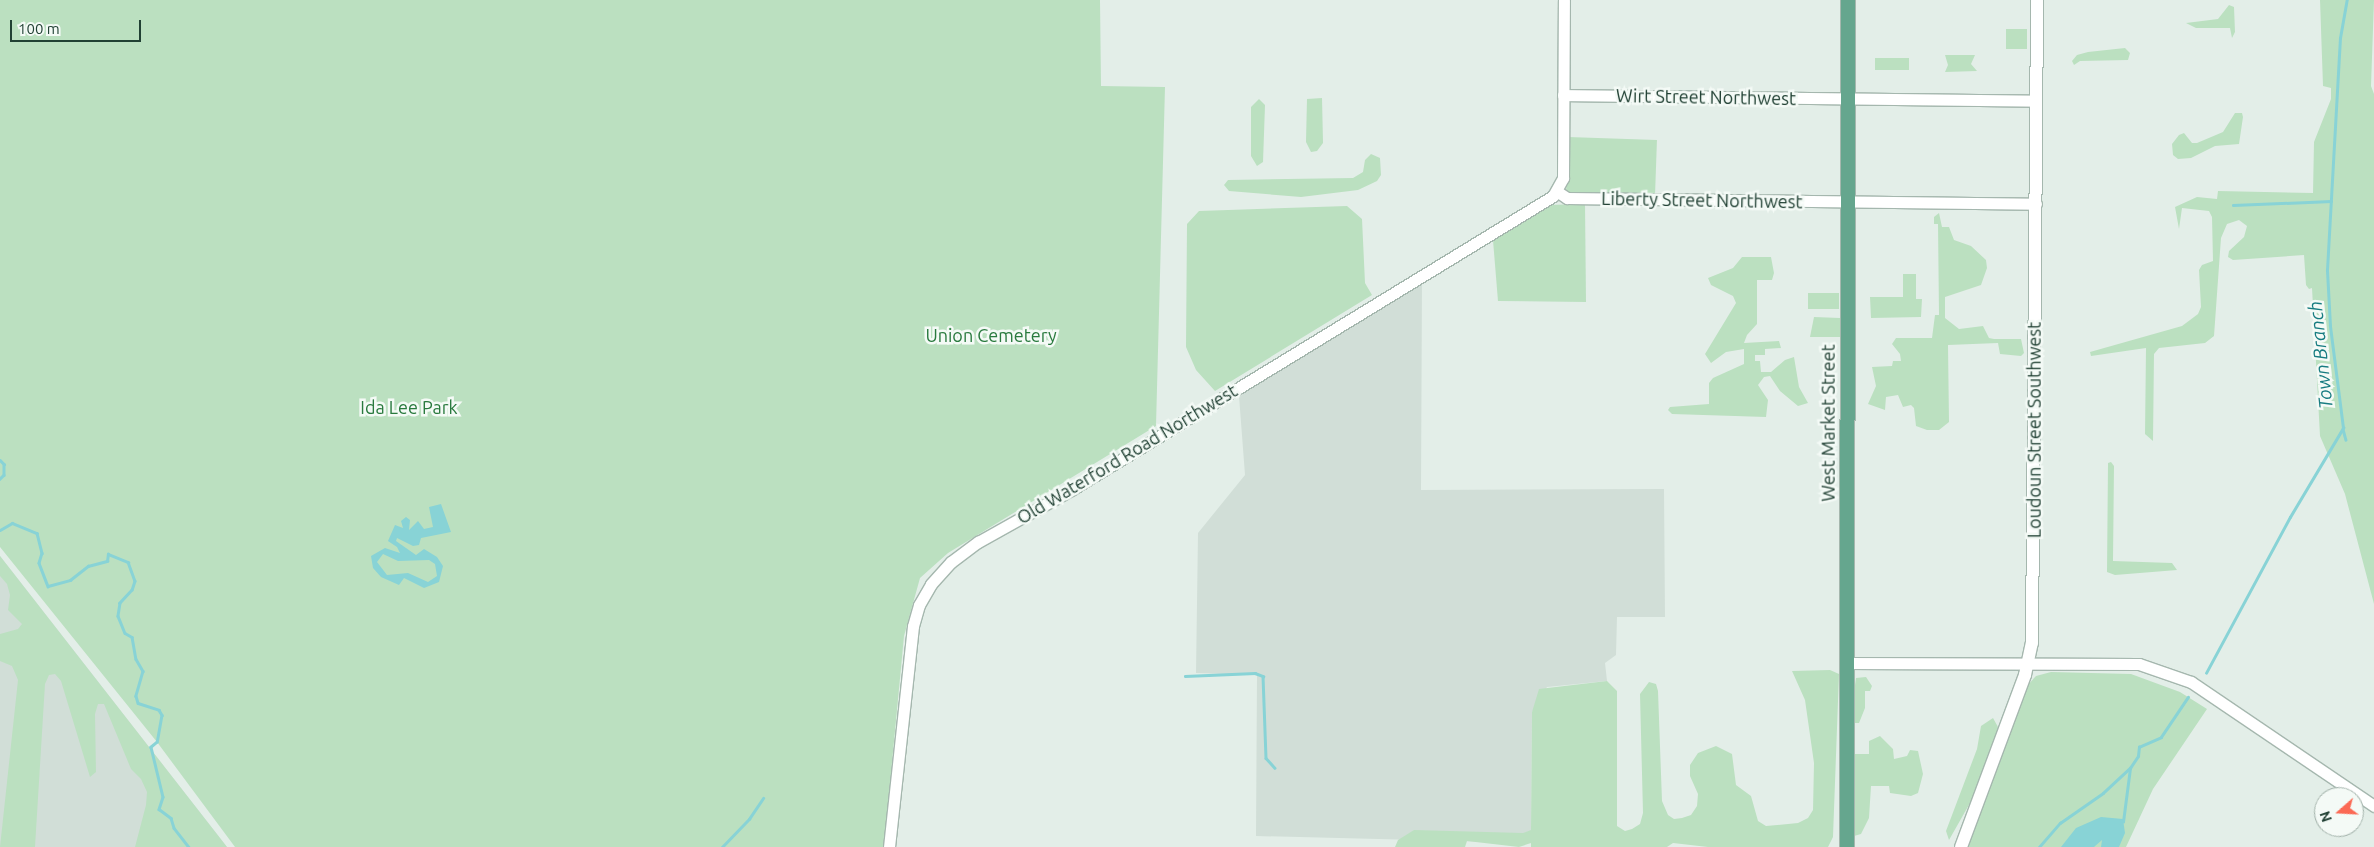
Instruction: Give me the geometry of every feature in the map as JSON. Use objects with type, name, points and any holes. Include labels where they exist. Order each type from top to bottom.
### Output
[{"type":"main road","name":"West Market Street","points":[[1846,847],[1848,0]]},
{"type":"main road","name":"Loudoun Street Southwest","points":[[1961,847],[2028,664],[2033,626],[2037,0]]},
{"type":"street","points":[[1558,192],[1563,178],[1564,0]]},
{"type":"street","name":"Wirt Street Northwest","points":[[1563,95],[2036,101]]},
{"type":"street","name":"Liberty Street Northwest","points":[[1558,192],[1567,198],[2036,204]]},
{"type":"street","name":"Old Waterford Road Northwest","points":[[889,847],[914,621],[931,584],[951,562],[978,542],[1087,480],[1558,192]]},
{"type":"street","points":[[1847,663],[2127,663],[2175,675],[2225,704],[2374,806]]},
{"type":"shaded area","points":[[1422,280],[1421,490],[1664,489],[1665,617],[1617,617],[1616,655],[1605,663],[1607,681],[1547,687],[1532,712],[1531,843],[1256,836],[1257,675],[1196,673],[1198,533],[1245,475],[1239,396]]},
{"type":"shaded area","points":[[0,556],[227,847],[0,847]]},
{"type":"green space","name":"Ida Lee Park","points":[[0,0],[1100,0],[1101,86],[1165,87],[1156,426],[948,553],[920,578],[904,636],[884,847],[235,847],[157,742],[0,547]]},
{"type":"green space","points":[[2320,0],[2374,0],[2371,86],[2374,94],[2374,604],[2345,494],[2320,436],[2312,288],[2309,289],[2306,285],[2304,255],[2233,260],[2228,257],[2229,251],[2244,237],[2247,226],[2239,220],[2227,224],[2221,238],[2214,336],[2205,343],[2159,348],[2154,354],[2153,441],[2145,434],[2146,348],[2091,356],[2090,352],[2182,326],[2198,314],[2201,307],[2199,270],[2202,265],[2213,261],[2212,217],[2209,211],[2182,208],[2179,229],[2175,207],[2197,197],[2217,199],[2218,191],[2313,193],[2314,142],[2331,99],[2331,88],[2323,86]]},
{"type":"green space","points":[[2229,5],[2234,7],[2235,32],[2232,38],[2230,28],[2196,28],[2186,23],[2218,19]]},
{"type":"green space","points":[[2006,29],[2027,29],[2027,49],[2006,49]]},
{"type":"green space","points":[[2125,48],[2130,53],[2128,60],[2080,61],[2074,65],[2072,61],[2077,55],[2088,52]]},
{"type":"green space","points":[[1945,55],[1975,55],[1971,64],[1977,71],[1945,72],[1948,65]]},
{"type":"green space","points":[[1875,58],[1909,58],[1909,70],[1875,70]]},
{"type":"green space","points":[[1322,98],[1323,143],[1317,151],[1311,152],[1306,142],[1307,99]]},
{"type":"green space","points":[[1259,99],[1265,105],[1263,162],[1257,166],[1251,156],[1251,107]]},
{"type":"green space","points":[[2235,113],[2242,113],[2243,117],[2239,144],[2215,146],[2191,158],[2178,159],[2173,155],[2172,144],[2179,135],[2184,133],[2192,143],[2197,143],[2223,132]]},
{"type":"green space","points":[[1568,137],[1657,140],[1655,196],[1566,193]]},
{"type":"green space","points":[[1371,154],[1380,158],[1381,175],[1377,181],[1358,190],[1301,197],[1229,191],[1224,185],[1228,180],[1353,178],[1363,172],[1365,160]]},
{"type":"green space","points":[[1585,204],[1586,302],[1498,301],[1493,240],[1548,205]]},
{"type":"green space","points":[[1347,206],[1362,219],[1365,283],[1372,295],[1215,391],[1196,370],[1186,347],[1187,224],[1199,211]]},
{"type":"green space","points":[[1939,213],[1942,227],[1949,227],[1954,240],[1971,246],[1986,260],[1987,268],[1981,285],[1945,297],[1945,318],[1959,329],[1983,326],[1989,338],[2021,339],[2024,353],[2021,356],[2000,354],[1998,343],[1948,345],[1949,422],[1939,430],[1927,430],[1916,426],[1914,408],[1911,405],[1903,407],[1898,395],[1886,397],[1885,410],[1868,404],[1876,386],[1872,367],[1892,366],[1893,361],[1901,361],[1900,354],[1892,344],[1896,338],[1932,338],[1935,315],[1939,315],[1938,224],[1934,224],[1934,217]]},
{"type":"green space","points":[[1742,257],[1771,257],[1774,273],[1772,280],[1757,280],[1757,324],[1747,335],[1744,343],[1779,341],[1781,348],[1765,349],[1765,355],[1755,355],[1755,361],[1760,361],[1761,372],[1771,372],[1785,360],[1794,357],[1799,387],[1808,403],[1798,406],[1780,391],[1770,376],[1764,377],[1758,385],[1768,400],[1766,417],[1672,414],[1668,410],[1670,407],[1709,404],[1709,383],[1713,378],[1744,364],[1744,349],[1726,352],[1711,363],[1705,354],[1736,303],[1733,296],[1711,285],[1708,278],[1733,268]]},
{"type":"green space","points":[[1903,274],[1916,274],[1916,299],[1922,299],[1921,317],[1871,318],[1870,297],[1903,297]]},
{"type":"green space","points":[[1808,293],[1839,293],[1839,309],[1808,309]]},
{"type":"green space","points":[[1814,317],[1840,318],[1840,337],[1810,337]]},
{"type":"green space","points":[[2111,462],[2114,466],[2113,561],[2172,563],[2177,570],[2115,575],[2107,572],[2108,463]]},
{"type":"green space","points":[[0,556],[227,847],[135,847],[146,805],[147,792],[141,779],[131,769],[104,704],[98,704],[95,714],[96,772],[90,777],[61,681],[55,674],[49,675],[45,684],[35,847],[0,847],[18,680],[12,666],[0,661],[0,634],[18,629],[22,624],[8,610],[10,595],[7,584],[0,576]]},
{"type":"green space","points":[[1830,670],[1839,674],[1833,837],[1828,847],[1708,847],[1673,843],[1667,847],[1531,847],[1531,843],[1519,847],[1467,841],[1465,847],[1395,847],[1398,840],[1414,830],[1523,833],[1531,830],[1532,712],[1539,689],[1607,681],[1617,691],[1617,826],[1625,831],[1632,829],[1640,824],[1643,813],[1640,694],[1649,682],[1656,684],[1658,691],[1662,801],[1668,815],[1674,819],[1691,815],[1697,806],[1698,794],[1690,776],[1690,765],[1698,753],[1716,746],[1732,754],[1736,785],[1751,796],[1758,821],[1766,826],[1798,823],[1808,818],[1813,810],[1814,763],[1805,700],[1792,671]]},
{"type":"green space","points":[[2051,672],[2131,674],[2180,692],[2207,709],[2153,789],[2126,847],[1966,847],[2025,688],[2036,676]]},
{"type":"green space","points":[[1866,677],[1872,686],[1870,691],[1865,691],[1865,708],[1859,723],[1855,723],[1855,754],[1869,754],[1869,741],[1880,736],[1893,749],[1894,759],[1907,756],[1910,750],[1918,751],[1923,774],[1918,793],[1911,796],[1890,793],[1889,786],[1871,786],[1869,818],[1861,834],[1854,836],[1855,685],[1856,678]]},
{"type":"green space","points":[[1993,718],[1998,727],[1995,740],[1974,796],[1949,840],[1946,831],[1977,749],[1981,726]]},
{"type":"water","points":[[441,504],[451,532],[421,538],[419,545],[413,546],[397,538],[396,541],[416,555],[424,549],[437,557],[443,566],[439,582],[424,588],[404,578],[399,585],[381,577],[373,568],[371,556],[385,548],[400,553],[397,547],[388,541],[395,525],[403,528],[401,521],[406,517],[410,520],[409,530],[418,521],[424,529],[433,527],[429,507]],"holes":[[[383,554],[398,561],[429,560],[435,564],[437,576],[428,582],[408,573],[387,575],[377,562]]]},
{"type":"water","points":[[2101,817],[2123,819],[2125,833],[2119,847],[2101,847],[2102,840],[2094,847],[2061,847],[2076,828]]},
{"type":"waterway","name":"Town Branch","points":[[2206,673],[2290,517],[2343,428],[2330,326],[2327,270],[2340,38],[2347,0]]},
{"type":"waterway","points":[[2233,205],[2331,201]]},
{"type":"waterway","points":[[2343,429],[2346,440]]},
{"type":"waterway","points":[[0,460],[4,464],[4,475],[0,479]]},
{"type":"waterway","points":[[0,530],[12,523],[37,533],[42,553],[39,563],[48,586],[70,580],[88,566],[107,561],[108,554],[128,562],[135,581],[132,590],[120,603],[118,616],[125,633],[132,637],[136,659],[143,671],[136,696],[138,703],[159,710],[162,715],[157,742],[151,747],[163,797],[159,809],[171,818],[174,828],[189,847]]},
{"type":"waterway","points":[[1185,676],[1255,673],[1263,676],[1266,758],[1275,768]]},
{"type":"waterway","name":"Town Branch","points":[[2039,847],[2060,823],[2103,793],[2130,768],[2138,756],[2139,747],[2161,737],[2188,697]]},
{"type":"waterway","points":[[2123,822],[2130,768]]},
{"type":"waterway","points":[[722,847],[749,819],[763,798]]},
{"type":"park label","name":"Union Cemetery","points":[[991,335]]}]
